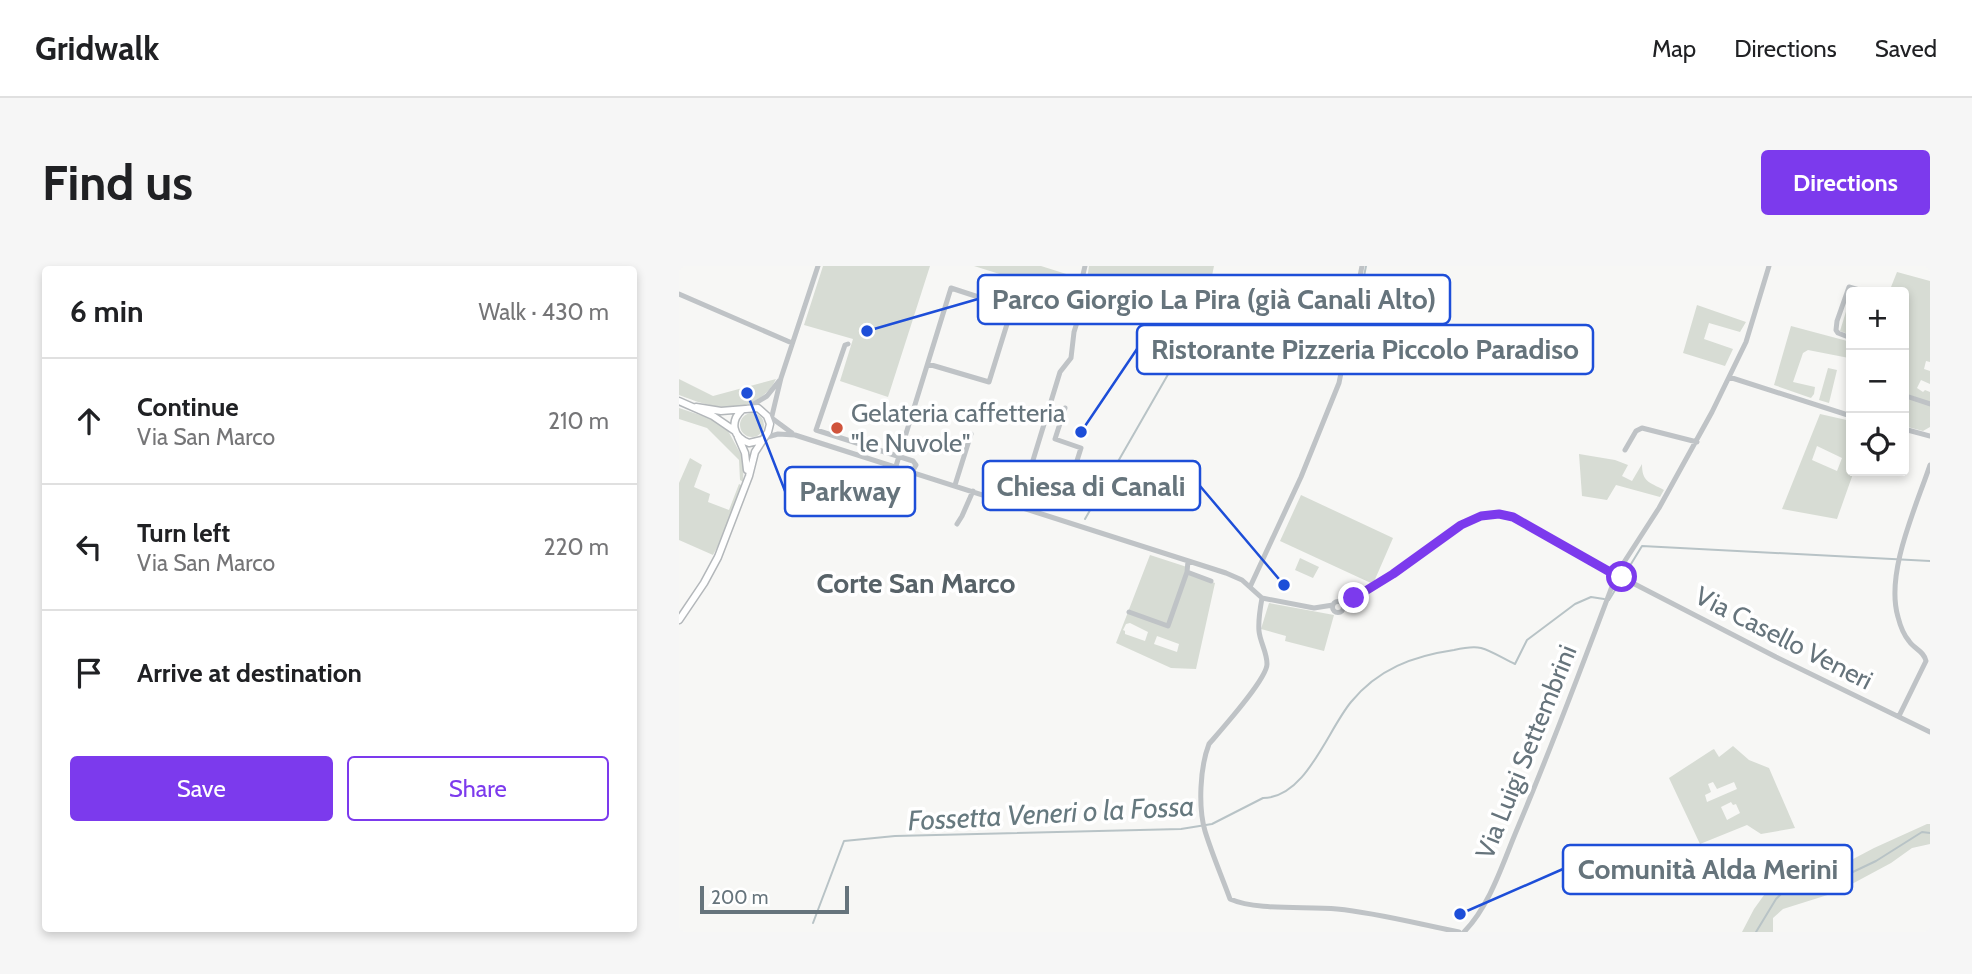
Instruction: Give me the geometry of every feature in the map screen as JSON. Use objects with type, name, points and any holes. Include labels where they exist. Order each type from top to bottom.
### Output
[{"type":"main road","points":[[679,401],[721,420],[748,443],[763,439]]},
{"type":"main road","points":[[679,620],[718,557],[747,480],[753,456],[768,432],[768,418],[758,408],[714,410],[696,407]]},
{"type":"main road","points":[[745,408],[736,416],[736,433],[746,458],[747,480]]},
{"type":"street","points":[[795,435],[768,418],[818,266]]},
{"type":"street","points":[[1081,283],[1085,266]]},
{"type":"street","points":[[1250,587],[1301,477],[1339,383],[1363,266]]},
{"type":"street","points":[[1619,570],[1697,442],[1746,342],[1769,266]]},
{"type":"street","points":[[896,466],[951,288],[1012,308],[989,382],[928,364]]},
{"type":"street","points":[[679,294],[792,343]]},
{"type":"street","points":[[1846,296],[1836,330],[1846,336]]},
{"type":"street","points":[[1019,506],[1060,372],[1071,358],[1073,332],[1083,303]]},
{"type":"street","points":[[813,440],[845,345],[848,344]]},
{"type":"street","points":[[1729,377],[1846,414]]},
{"type":"street","points":[[745,408],[766,397],[781,378]]},
{"type":"street","points":[[1909,397],[1930,404]]},
{"type":"street","points":[[1059,519],[1081,448],[1055,439],[1065,408]]},
{"type":"street","points":[[1625,450],[1636,431],[1642,428],[1697,442]]},
{"type":"street","points":[[816,430],[915,461],[916,465],[912,471]]},
{"type":"street","points":[[1909,430],[1930,435]]},
{"type":"street","points":[[763,439],[778,434],[813,440],[1233,575],[1262,598],[1314,608],[1334,608],[1337,601],[1343,605],[1393,574],[1461,525],[1471,519],[1489,515],[1505,515],[1523,521],[1610,572]]},
{"type":"street","points":[[955,485],[971,434]]},
{"type":"street","points":[[1899,716],[1926,661],[1923,654],[1909,642],[1900,624],[1895,608],[1895,580],[1910,522],[1930,465]]},
{"type":"street","points":[[957,524],[973,491]]},
{"type":"street","points":[[1129,612],[1168,626],[1187,572],[1188,561]]},
{"type":"street","points":[[1610,572],[1619,570]]},
{"type":"street","points":[[1610,572],[1610,577],[1618,581],[1623,578],[1619,570]]},
{"type":"street","points":[[1187,572],[1211,581]]},
{"type":"street","name":"Via Casello Veneri","points":[[1623,578],[1930,732]]},
{"type":"street","name":"Via Luigi Settembrini","points":[[1464,932],[1479,914],[1551,749],[1614,581]]},
{"type":"street","points":[[1262,598],[1259,633],[1266,657],[1265,673],[1209,744],[1203,768],[1205,830],[1230,899],[1258,905],[1361,912],[1459,932]]},
{"type":"shaded area","points":[[823,266],[930,266],[888,397],[840,381],[853,339],[804,325]]},
{"type":"shaded area","points":[[974,266],[1041,266],[1079,278],[1070,296]]},
{"type":"shaded area","points":[[1089,266],[1214,266],[1205,310],[1084,300]]},
{"type":"shaded area","points":[[1897,272],[1930,281],[1930,362],[1926,361],[1924,369],[1930,371],[1930,384],[1921,380],[1917,388],[1930,392],[1930,427],[1923,431],[1909,427],[1909,287],[1891,287]]},
{"type":"shaded area","points":[[1697,305],[1746,322],[1740,332],[1709,323],[1704,339],[1733,349],[1725,366],[1683,353]]},
{"type":"shaded area","points":[[1846,311],[1846,333],[1840,331]]},
{"type":"shaded area","points":[[1791,326],[1846,341],[1846,357],[1808,350],[1803,353],[1793,382],[1815,387],[1811,398],[1774,385]]},
{"type":"shaded area","points":[[1828,368],[1837,370],[1829,403],[1819,400]]},
{"type":"shaded area","points":[[679,379],[713,396],[776,379],[769,390],[748,404],[719,407],[679,395]]},
{"type":"shaded area","points":[[679,408],[712,419],[727,429],[744,460],[743,482],[740,480],[739,460],[707,428],[679,419]]},
{"type":"shaded area","points":[[752,413],[761,416],[764,425],[761,434],[752,437],[743,434],[740,425],[743,416]]},
{"type":"shaded area","points":[[1820,414],[1846,420],[1846,476],[1852,476],[1837,519],[1782,509]],"holes":[[[1817,446],[1842,458],[1837,471],[1812,460]]]},
{"type":"shaded area","points":[[1579,454],[1628,465],[1622,476],[1632,481],[1642,464],[1645,478],[1664,490],[1660,497],[1616,485],[1607,500],[1582,496]]},
{"type":"shaded area","points":[[690,458],[702,465],[694,487],[710,494],[708,502],[729,510],[739,484],[745,487],[723,545],[719,544],[713,555],[679,540],[679,483]]},
{"type":"shaded area","points":[[1301,495],[1393,538],[1373,584],[1280,541]]},
{"type":"shaded area","points":[[1150,555],[1187,567],[1187,572],[1215,583],[1196,669],[1171,668],[1116,643]],"holes":[[[1130,623],[1148,632],[1145,641],[1125,634],[1123,630],[1126,624]],[[1157,636],[1179,644],[1177,652],[1154,644]]]},
{"type":"shaded area","points":[[1300,558],[1319,567],[1313,578],[1295,570]]},
{"type":"shaded area","points":[[1269,603],[1334,615],[1324,651],[1285,641],[1286,636],[1261,629]]},
{"type":"shaded area","points":[[1733,746],[1749,760],[1769,768],[1795,828],[1761,834],[1747,825],[1700,844],[1669,778],[1714,749],[1719,757]],"holes":[[[1713,782],[1717,789],[1734,782],[1737,789],[1707,802],[1705,795],[1711,792],[1708,784]],[[1731,802],[1736,804],[1740,813],[1727,820],[1721,807]]]},
{"type":"shaded area","points":[[1930,824],[1930,844],[1912,848],[1891,863],[1837,892],[1783,909],[1773,918],[1773,932],[1742,932],[1772,884],[1838,867]]},
{"type":"waterway","points":[[1358,307],[1366,266]]},
{"type":"waterway","points":[[1085,519],[1205,310],[1313,308]]},
{"type":"waterway","name":"Fossetta Veneri o la Fossa","points":[[1609,600],[1642,546],[1930,561]]},
{"type":"waterway","name":"Fossetta Veneri o la Fossa","points":[[813,923],[844,841],[895,836],[1181,829],[1212,824],[1263,798],[1278,795],[1292,787],[1314,761],[1351,702],[1373,681],[1397,666],[1424,656],[1471,647],[1485,649],[1515,664],[1527,640],[1575,604],[1591,597],[1604,599]]},
{"type":"waterway","points":[[1756,932],[1782,893],[1817,889],[1876,861],[1922,832],[1930,833]]},
{"type":"place","name":"Parco Giorgio La Pira (già Canali Alto)","points":[[867,331]]},
{"type":"place","name":"Parkway","points":[[747,393]]},
{"type":"place","name":"Gelateria caffetteria \"le Nuvole\"","points":[[837,428]]},
{"type":"place","name":"Ristorante Pizzeria Piccolo Paradiso","points":[[1081,432]]},
{"type":"place","name":"Chiesa di Canali","points":[[1284,585]]},
{"type":"place","name":"Comunità Alda Merini","points":[[1460,914]]},
{"type":"district","name":"Corte San Marco","points":[[916,583]]},
{"type":"route","points":[[1354,598],[1393,574],[1461,525],[1471,519],[1489,515],[1505,515],[1523,521],[1610,572],[1613,569],[1619,570],[1622,577]]}]
